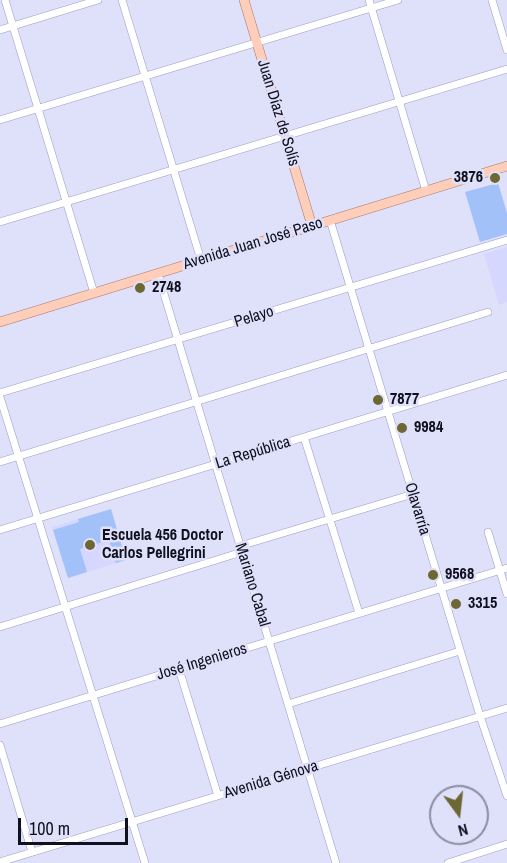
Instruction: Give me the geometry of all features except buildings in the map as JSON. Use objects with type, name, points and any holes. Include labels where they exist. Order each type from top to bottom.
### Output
[{"type":"main road","name":"Juan Díaz de Solís","points":[[244,0],[312,226]]},
{"type":"main road","name":"Avenida Juan José Paso","points":[[0,322],[426,191],[506,170]]},
{"type":"street","points":[[5,0],[94,293]]},
{"type":"street","points":[[0,30],[98,0]]},
{"type":"street","points":[[122,0],[201,260]]},
{"type":"street","points":[[0,120],[257,42],[370,4],[398,0]]},
{"type":"street","points":[[492,0],[507,50]]},
{"type":"street","points":[[370,4],[426,191]]},
{"type":"street","points":[[0,222],[507,69]]},
{"type":"street","name":"Olavarría","points":[[330,220],[460,651],[507,796]]},
{"type":"street","name":"Pelayo","points":[[0,395],[507,240]]},
{"type":"street","name":"Mariano Cabal","points":[[158,274],[336,863]]},
{"type":"street","points":[[0,462],[488,312]]},
{"type":"street","name":"La República","points":[[0,530],[507,375]]},
{"type":"street","points":[[0,395],[145,863]]},
{"type":"street","points":[[304,437],[359,613]]},
{"type":"street","points":[[0,627],[329,519],[413,494]]},
{"type":"street","points":[[488,532],[503,569],[507,594]]},
{"type":"street","name":"José Ingenieros","points":[[0,724],[503,569]]},
{"type":"street","points":[[288,704],[460,651]]},
{"type":"street","points":[[179,669],[218,796]]},
{"type":"street","name":"Avenida Génova","points":[[0,862],[507,708]]},
{"type":"street","points":[[0,745],[33,852]]},
{"type":"street","points":[[448,863],[507,844]]},
{"type":"shaded area","points":[[507,247],[507,302],[499,305],[484,254]]},
{"type":"shaded area","name":"Escuela 456 Doctor Carlos Pellegrini","points":[[111,509],[126,560],[68,578],[52,527]]},
{"type":"place","name":"3876","points":[[495,178]]},
{"type":"place","name":"2748","points":[[140,288]]},
{"type":"place","name":"7877","points":[[378,400]]},
{"type":"place","name":"9984","points":[[402,428]]},
{"type":"place","name":"Escuela 456 Doctor Carlos Pellegrini","points":[[90,545]]},
{"type":"place","name":"9568","points":[[433,575]]},
{"type":"place","name":"3315","points":[[456,604]]}]
